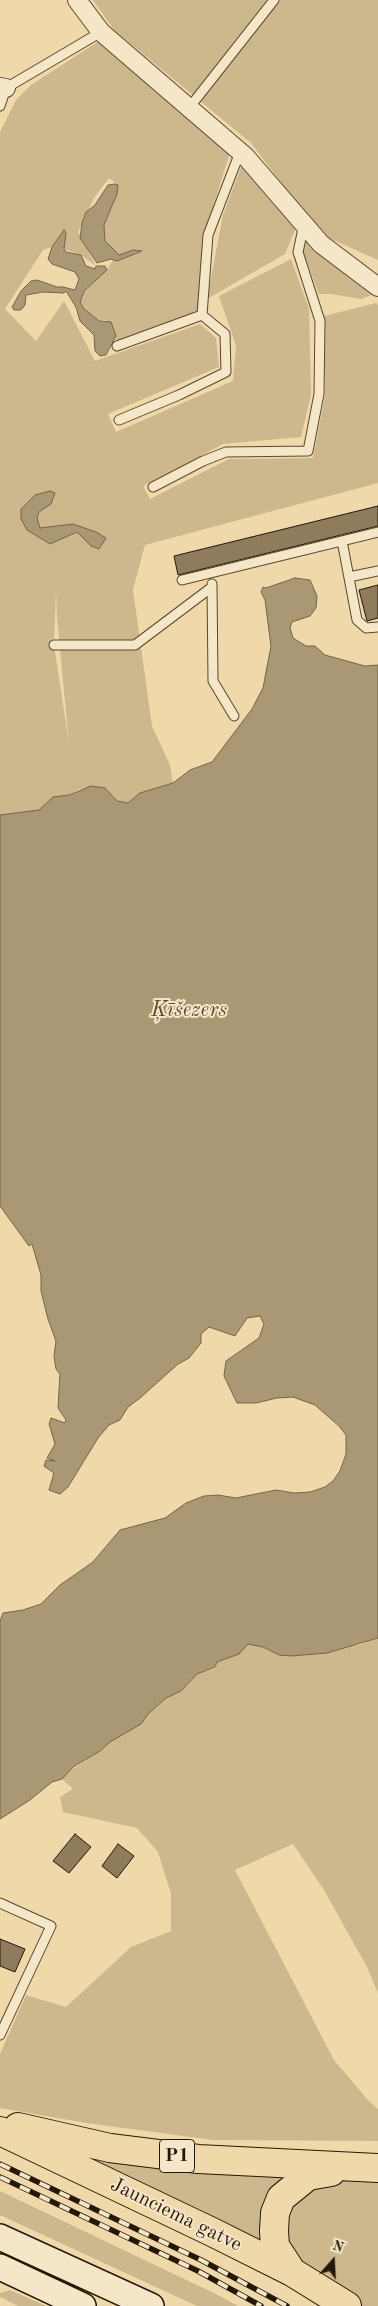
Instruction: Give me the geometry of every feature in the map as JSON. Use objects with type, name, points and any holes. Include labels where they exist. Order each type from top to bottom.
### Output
[{"type":"main road","name":"P1","points":[[0,2122],[110,2148],[198,2159],[367,2168]]},
{"type":"main road","name":"Jaunciema gatve","points":[[0,2131],[292,2272],[347,2306]]},
{"type":"main road","points":[[292,2272],[276,2246],[274,2231],[275,2213],[281,2198],[308,2176],[367,2168]]},
{"type":"main road","points":[[2,2242],[151,2306]]},
{"type":"main road","points":[[0,2267],[83,2306]]},
{"type":"street","points":[[81,1],[101,32],[240,152],[321,244],[378,287]]},
{"type":"lane","points":[[189,108],[274,0]]},
{"type":"lane","points":[[0,106],[3,88],[101,32]]},
{"type":"lane","points":[[202,315],[208,235],[240,152]]},
{"type":"lane","points":[[153,487],[203,461],[226,452],[308,451],[319,394],[320,321],[298,252],[304,224]]},
{"type":"lane","points":[[117,346],[202,315]]},
{"type":"lane","points":[[119,420],[179,395],[226,372],[225,334],[202,315]]},
{"type":"lane","points":[[182,580],[213,574],[378,532]]},
{"type":"lane","points":[[342,541],[357,620],[366,628],[378,627]]},
{"type":"lane","points":[[349,577],[378,571]]},
{"type":"lane","points":[[213,574],[213,680],[234,716]]},
{"type":"lane","points":[[54,645],[135,645],[212,587]]},
{"type":"lane","points":[[0,1903],[51,1926],[0,2035]]},
{"type":"shaded area","points":[[93,0],[378,0],[378,260],[320,234],[251,143],[114,30]]},
{"type":"shaded area","points":[[99,41],[160,95],[230,152],[206,230],[199,312],[117,342],[113,326],[106,320],[99,321],[84,309],[80,302],[84,291],[107,270],[116,254],[105,241],[104,225],[118,185],[109,178],[94,198],[78,232],[96,266],[81,255],[64,249],[64,231],[52,247],[43,250],[5,309],[36,341],[64,301],[95,361],[200,324],[216,338],[219,367],[108,414],[116,432],[233,381],[236,346],[219,296],[291,259],[309,309],[311,395],[301,437],[223,444],[143,486],[150,499],[229,459],[313,458],[325,395],[324,316],[376,303],[378,305],[378,483],[145,545],[133,590],[152,726],[170,765],[173,783],[140,793],[128,803],[117,801],[105,788],[79,789],[69,795],[53,797],[39,810],[0,815],[0,132],[16,100],[31,85]],"holes":[[[56,588],[57,618],[69,743],[54,645]]]},
{"type":"shaded area","points":[[242,165],[297,225],[285,254],[207,299],[223,215]]},
{"type":"shaded area","points":[[307,238],[374,294],[361,299],[319,294],[303,251]]},
{"type":"shaded area","points":[[378,1638],[378,1993],[367,1967],[324,1890],[293,1844],[235,1870],[334,2060],[367,2099],[378,2109],[378,2141],[213,2140],[86,2123],[0,2108],[0,2054],[26,1995],[66,2007],[131,1947],[171,1931],[171,1894],[158,1852],[137,1828],[63,1812],[60,1797],[73,1789],[62,1779],[68,1772],[100,1751],[110,1742],[141,1724],[148,1714],[166,1698],[181,1691],[197,1674],[215,1668],[217,1662],[239,1654],[248,1644],[263,1647],[279,1655],[359,1645]]},
{"type":"shaded area","points":[[75,2153],[171,2168],[284,2178],[267,2245],[201,2210]]},
{"type":"shaded area","points":[[340,2177],[378,2178],[378,2306],[361,2306],[300,2263],[288,2248],[284,2221],[292,2201],[302,2190]]},
{"type":"shaded area","points":[[0,2191],[238,2306],[197,2306],[0,2215]]},
{"type":"shaded area","points":[[10,2290],[46,2306],[18,2306],[0,2297],[0,2293]]},
{"type":"water","points":[[108,185],[118,185],[117,194],[104,225],[105,241],[119,255],[133,250],[142,251],[117,261],[111,259],[97,263],[80,238],[82,223],[86,212],[95,205]]},
{"type":"water","points":[[64,230],[66,233],[64,249],[66,252],[81,255],[86,266],[95,269],[96,266],[105,266],[107,270],[84,291],[80,302],[84,309],[99,321],[111,322],[116,336],[106,355],[100,356],[95,351],[94,335],[80,321],[76,307],[66,291],[64,293],[43,292],[26,295],[25,305],[21,310],[14,310],[12,307],[21,291],[31,281],[37,280],[57,287],[75,290],[79,279],[75,272],[52,264],[48,259],[52,247]]},
{"type":"water","points":[[50,491],[55,493],[51,504],[39,512],[37,518],[40,528],[73,524],[96,532],[106,538],[99,549],[91,546],[77,532],[50,544],[27,530],[21,519],[21,509],[35,495]]},
{"type":"water","name":"Ķīšezers","points":[[295,578],[310,580],[317,596],[316,608],[310,616],[292,622],[290,628],[293,638],[306,646],[315,646],[325,655],[365,666],[378,665],[378,1638],[327,1653],[291,1656],[279,1655],[263,1647],[248,1644],[239,1654],[217,1662],[215,1667],[197,1674],[181,1691],[166,1698],[148,1714],[141,1724],[110,1742],[100,1751],[73,1767],[62,1779],[52,1782],[30,1800],[0,1819],[0,1621],[3,1613],[23,1610],[41,1604],[60,1585],[93,1562],[120,1530],[165,1518],[186,1503],[204,1496],[218,1495],[236,1498],[276,1490],[294,1493],[310,1492],[325,1487],[333,1481],[340,1471],[346,1454],[346,1435],[339,1426],[315,1405],[293,1397],[277,1398],[256,1403],[237,1403],[224,1376],[226,1361],[259,1338],[264,1324],[260,1316],[247,1318],[235,1336],[209,1327],[201,1334],[201,1343],[189,1358],[178,1364],[128,1407],[120,1420],[109,1425],[98,1438],[68,1487],[60,1494],[49,1490],[54,1473],[44,1466],[46,1460],[55,1461],[47,1458],[55,1444],[49,1424],[51,1418],[65,1423],[66,1420],[58,1408],[60,1374],[56,1369],[54,1356],[56,1341],[41,1291],[41,1275],[32,1244],[29,1246],[0,1206],[0,815],[39,810],[53,797],[69,795],[91,786],[105,788],[117,801],[128,803],[140,793],[173,783],[190,770],[212,762],[252,709],[263,688],[271,646],[265,600],[261,592],[263,587],[266,588]]},
{"type":"building","points":[[378,506],[378,526],[178,575],[174,556]]},
{"type":"building","points":[[378,585],[378,618],[367,621],[359,590]]},
{"type":"building","points":[[75,1834],[91,1847],[69,1873],[53,1861]]},
{"type":"building","points":[[118,1844],[134,1856],[117,1878],[102,1866]]},
{"type":"building","points":[[0,1939],[25,1949],[15,1972],[0,1966]]},
{"type":"railway","points":[[0,2164],[201,2260],[287,2306]]},
{"type":"railway","points":[[0,2177],[198,2271],[261,2306]]}]
